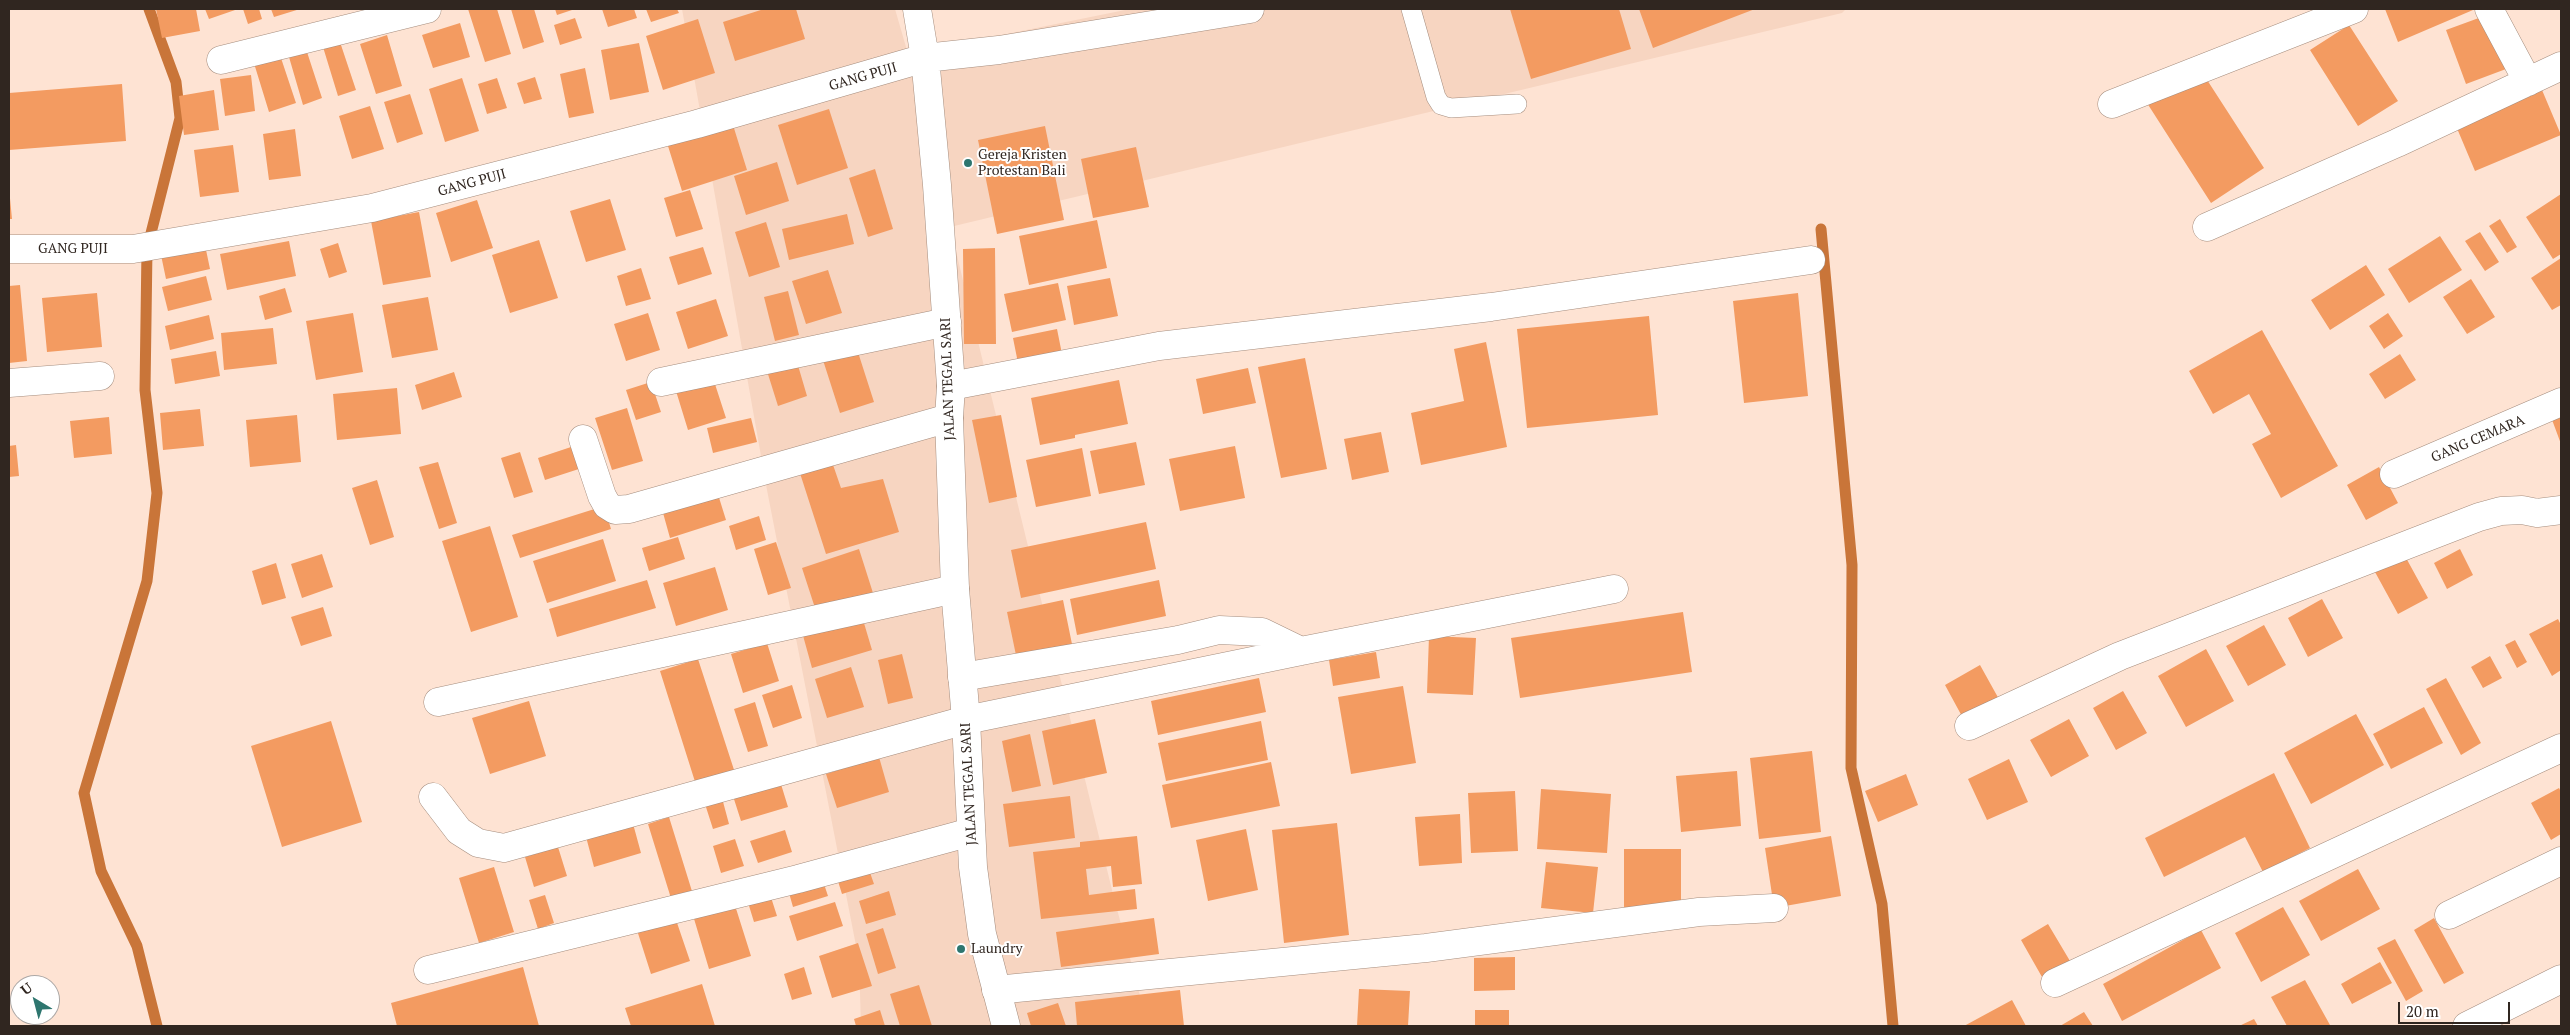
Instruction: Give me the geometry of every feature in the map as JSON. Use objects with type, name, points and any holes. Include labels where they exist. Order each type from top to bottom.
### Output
[{"type":"street","points":[[221,60],[427,9]]},
{"type":"street","name":"JALAN TEGAL SARI","points":[[918,9],[925,58],[947,322],[951,386],[949,418],[955,589],[966,720],[973,867],[982,934],[1005,1026]]},
{"type":"street","points":[[925,58],[999,50],[1250,9]]},
{"type":"street","points":[[2112,104],[2354,9]]},
{"type":"street","points":[[2489,9],[2528,82]]},
{"type":"street","name":"GANG PUJI","points":[[9,249],[133,249],[372,208],[697,124],[925,58]]},
{"type":"street","points":[[2207,227],[2397,143],[2561,66]]},
{"type":"street","points":[[951,386],[1159,346],[1491,308],[1811,260]]},
{"type":"street","points":[[661,382],[947,322]]},
{"type":"street","points":[[9,383],[100,376]]},
{"type":"street","name":"GANG CEMARA","points":[[2394,474],[2561,402]]},
{"type":"street","points":[[583,439],[604,501],[615,510],[629,509],[949,418]]},
{"type":"street","points":[[1969,726],[2120,656],[2479,517],[2500,511],[2522,510],[2537,513],[2561,510]]},
{"type":"street","points":[[438,702],[955,589]]},
{"type":"street","points":[[433,797],[459,831],[478,843],[504,848],[966,720],[1301,650],[1614,589]]},
{"type":"street","points":[[962,677],[1178,640],[1219,630],[1262,632],[1301,650]]},
{"type":"street","points":[[2055,983],[2561,748]]},
{"type":"street","points":[[428,970],[798,879],[971,832]]},
{"type":"street","points":[[2449,914],[2561,861]]},
{"type":"street","points":[[996,990],[1416,949],[1699,912],[1774,908]]},
{"type":"street","points":[[2467,1026],[2561,979]]},
{"type":"lane","points":[[1411,9],[1436,97],[1441,105],[1451,108],[1517,104]]},
{"type":"shaded area","points":[[682,9],[895,9],[908,54],[1130,9],[1846,9],[1842,13],[950,227],[1113,894],[1148,1026],[861,1026],[859,961],[767,490]]},
{"type":"building","points":[[156,9],[196,9],[200,31],[162,38]]},
{"type":"building","points":[[205,9],[238,9],[209,19]]},
{"type":"building","points":[[243,9],[259,9],[262,19],[248,24]]},
{"type":"building","points":[[271,9],[300,9],[274,17]]},
{"type":"building","points":[[468,9],[497,9],[511,54],[485,62]]},
{"type":"building","points":[[511,9],[534,9],[544,42],[523,49]]},
{"type":"building","points":[[555,9],[575,9],[557,15]]},
{"type":"building","points":[[602,9],[634,9],[637,18],[608,27]]},
{"type":"building","points":[[646,9],[677,9],[679,13],[651,22]]},
{"type":"building","points":[[764,9],[796,9],[805,39],[735,61],[723,22]]},
{"type":"building","points":[[1510,9],[1619,9],[1631,49],[1531,79]]},
{"type":"building","points":[[1639,9],[1755,9],[1653,48]]},
{"type":"building","points":[[2385,9],[2473,9],[2473,10],[2398,42]]},
{"type":"building","points":[[2487,15],[2506,69],[2466,84],[2446,30]]},
{"type":"building","points":[[575,18],[582,38],[560,45],[554,25]]},
{"type":"building","points":[[698,19],[715,73],[663,90],[646,36]]},
{"type":"building","points":[[460,23],[470,57],[433,68],[422,35]]},
{"type":"building","points":[[2349,25],[2398,101],[2358,126],[2310,50]]},
{"type":"building","points":[[387,35],[402,86],[376,94],[360,44]]},
{"type":"building","points":[[340,42],[356,90],[338,96],[323,47]]},
{"type":"building","points":[[639,43],[649,92],[610,100],[601,50]]},
{"type":"building","points":[[279,52],[296,103],[269,112],[253,60]]},
{"type":"building","points":[[307,52],[322,98],[303,105],[289,57]]},
{"type":"building","points":[[585,68],[594,113],[569,118],[560,74]]},
{"type":"building","points":[[2200,69],[2264,168],[2211,203],[2147,103]]},
{"type":"building","points":[[251,75],[255,111],[225,116],[220,79]]},
{"type":"building","points":[[535,77],[542,99],[524,104],[517,83]]},
{"type":"building","points":[[462,78],[479,131],[445,142],[429,89]]},
{"type":"building","points":[[497,78],[507,108],[487,114],[478,84]]},
{"type":"building","points":[[122,84],[126,141],[9,150],[9,93]]},
{"type":"building","points":[[214,90],[219,130],[184,135],[179,96]]},
{"type":"building","points":[[2542,90],[2561,135],[2475,171],[2456,126]]},
{"type":"building","points":[[410,94],[423,134],[397,143],[384,102]]},
{"type":"building","points":[[370,106],[384,149],[352,159],[339,116]]},
{"type":"building","points":[[829,109],[848,168],[797,185],[778,125]]},
{"type":"building","points":[[733,125],[747,170],[682,191],[668,146]]},
{"type":"building","points":[[1045,126],[1064,220],[997,234],[978,140]]},
{"type":"building","points":[[295,129],[301,176],[269,180],[263,134]]},
{"type":"building","points":[[233,145],[239,192],[200,197],[194,150]]},
{"type":"building","points":[[1136,147],[1149,207],[1093,218],[1081,159]]},
{"type":"building","points":[[777,162],[789,201],[746,215],[734,176]]},
{"type":"building","points":[[875,169],[893,229],[868,237],[849,178]]},
{"type":"building","points":[[9,188],[12,219],[9,219]]},
{"type":"building","points":[[690,190],[703,229],[676,237],[664,198]]},
{"type":"building","points":[[2561,194],[2561,254],[2553,259],[2526,217]]},
{"type":"building","points":[[610,199],[626,250],[586,262],[570,211]]},
{"type":"building","points":[[477,200],[493,248],[451,262],[436,213]]},
{"type":"building","points":[[419,212],[431,277],[383,285],[371,221]]},
{"type":"building","points":[[847,214],[854,244],[789,260],[782,229]]},
{"type":"building","points":[[2500,219],[2517,247],[2507,253],[2489,226]]},
{"type":"building","points":[[1097,220],[1107,268],[1029,285],[1019,236]]},
{"type":"building","points":[[766,222],[780,267],[749,277],[735,232]]},
{"type":"building","points":[[2480,232],[2499,262],[2485,271],[2465,241]]},
{"type":"building","points":[[2440,236],[2462,270],[2409,303],[2388,269]]},
{"type":"building","points":[[539,240],[558,298],[510,313],[492,255]]},
{"type":"building","points":[[289,241],[296,276],[227,290],[220,254]]},
{"type":"building","points":[[338,243],[347,272],[329,278],[320,249]]},
{"type":"building","points":[[205,245],[210,269],[166,279],[161,255]]},
{"type":"building","points":[[703,247],[712,274],[678,285],[669,257]]},
{"type":"building","points":[[995,248],[996,344],[964,344],[963,249]]},
{"type":"building","points":[[2561,258],[2561,305],[2552,310],[2531,278]]},
{"type":"building","points":[[2366,265],[2385,295],[2330,330],[2311,300]]},
{"type":"building","points":[[641,268],[651,299],[626,306],[617,276]]},
{"type":"building","points":[[828,270],[842,313],[806,324],[792,281]]},
{"type":"building","points":[[206,276],[212,300],[168,311],[162,287]]},
{"type":"building","points":[[1110,278],[1118,316],[1074,325],[1067,286]]},
{"type":"building","points":[[2471,279],[2495,317],[2467,334],[2443,297]]},
{"type":"building","points":[[1058,283],[1066,320],[1012,332],[1004,294]]},
{"type":"building","points":[[20,285],[27,361],[9,363],[9,286]]},
{"type":"building","points":[[285,288],[292,312],[265,320],[259,296]]},
{"type":"building","points":[[788,291],[799,335],[775,341],[764,297]]},
{"type":"building","points":[[97,293],[102,347],[47,352],[42,298]]},
{"type":"building","points":[[1798,293],[1808,396],[1744,403],[1733,301]]},
{"type":"building","points":[[428,297],[438,350],[392,358],[382,305]]},
{"type":"building","points":[[716,299],[728,336],[688,349],[676,312]]},
{"type":"building","points":[[353,313],[363,372],[316,380],[306,321]]},
{"type":"building","points":[[648,313],[660,350],[626,361],[614,324]]},
{"type":"building","points":[[2388,313],[2403,336],[2384,349],[2369,326]]},
{"type":"building","points":[[209,315],[214,339],[170,350],[165,326]]},
{"type":"building","points":[[1649,316],[1658,415],[1527,428],[1517,329]]},
{"type":"building","points":[[273,328],[277,364],[224,370],[221,333]]},
{"type":"building","points":[[1057,329],[1062,354],[1018,363],[1013,338]]},
{"type":"building","points":[[2262,330],[2338,466],[2281,498],[2252,444],[2271,434],[2249,394],[2213,414],[2189,371]]},
{"type":"building","points":[[1486,342],[1507,447],[1421,465],[1411,413],[1464,401],[1454,349]]},
{"type":"building","points":[[856,346],[874,402],[840,413],[822,357]]},
{"type":"building","points":[[216,351],[220,376],[175,384],[171,359]]},
{"type":"building","points":[[2400,354],[2416,380],[2385,399],[2369,374]]},
{"type":"building","points":[[1305,358],[1327,469],[1281,478],[1258,367]]},
{"type":"building","points":[[797,362],[807,396],[778,406],[767,371]]},
{"type":"building","points":[[1248,368],[1256,403],[1203,414],[1196,379]]},
{"type":"building","points":[[454,372],[462,397],[422,410],[415,385]]},
{"type":"building","points":[[713,378],[726,418],[688,430],[676,391]]},
{"type":"building","points":[[1119,380],[1128,424],[1075,435],[1075,438],[1040,445],[1031,398]]},
{"type":"building","points":[[651,382],[661,412],[636,420],[626,390]]},
{"type":"building","points":[[397,388],[401,434],[337,440],[333,394]]},
{"type":"building","points":[[627,408],[643,461],[612,470],[595,418]]},
{"type":"building","points":[[200,409],[204,446],[163,450],[160,413]]},
{"type":"building","points":[[2561,413],[2561,444],[2551,417]]},
{"type":"building","points":[[297,415],[301,462],[250,467],[246,420]]},
{"type":"building","points":[[1001,415],[1017,497],[989,503],[972,420]]},
{"type":"building","points":[[109,417],[112,454],[74,458],[70,421]]},
{"type":"building","points":[[751,418],[757,442],[713,453],[707,428]]},
{"type":"building","points":[[1381,432],[1389,472],[1352,480],[1344,439]]},
{"type":"building","points":[[1136,442],[1145,485],[1099,494],[1090,451]]},
{"type":"building","points":[[16,445],[19,476],[9,477],[9,446]]},
{"type":"building","points":[[577,445],[585,467],[545,480],[538,458]]},
{"type":"building","points":[[1235,446],[1245,498],[1180,511],[1169,459]]},
{"type":"building","points":[[1082,448],[1091,496],[1036,507],[1026,460]]},
{"type":"building","points":[[520,452],[533,492],[514,498],[501,458]]},
{"type":"building","points":[[831,459],[841,488],[883,479],[899,532],[826,554],[798,467]]},
{"type":"building","points":[[438,462],[457,523],[439,529],[419,467]]},
{"type":"building","points":[[2379,467],[2398,503],[2366,520],[2347,485]]},
{"type":"building","points":[[377,480],[394,537],[370,545],[352,488]]},
{"type":"building","points":[[716,488],[726,520],[670,538],[660,502]]},
{"type":"building","points":[[604,506],[611,529],[520,558],[512,535]]},
{"type":"building","points":[[759,516],[766,540],[736,550],[729,526]]},
{"type":"building","points":[[1146,522],[1156,569],[1021,598],[1011,550]]},
{"type":"building","points":[[490,526],[518,617],[471,632],[442,541]]},
{"type":"building","points":[[678,537],[685,559],[649,571],[642,548]]},
{"type":"building","points":[[603,539],[616,581],[547,603],[533,561]]},
{"type":"building","points":[[776,542],[791,588],[768,595],[754,549]]},
{"type":"building","points":[[859,549],[873,593],[816,611],[802,568]]},
{"type":"building","points":[[2460,549],[2473,575],[2447,589],[2434,563]]},
{"type":"building","points":[[322,554],[333,587],[302,598],[291,564]]},
{"type":"building","points":[[2405,556],[2428,598],[2398,614],[2375,572]]},
{"type":"building","points":[[276,563],[286,598],[262,605],[252,571]]},
{"type":"building","points":[[715,567],[728,610],[676,626],[663,583]]},
{"type":"building","points":[[647,580],[656,608],[557,637],[549,609]]},
{"type":"building","points":[[1159,580],[1166,616],[1077,635],[1070,599]]},
{"type":"building","points":[[2322,599],[2343,638],[2308,657],[2288,618]]},
{"type":"building","points":[[1063,600],[1073,649],[1017,660],[1007,612]]},
{"type":"building","points":[[323,607],[332,636],[301,646],[291,617]]},
{"type":"building","points":[[1683,612],[1692,672],[1520,698],[1511,638]]},
{"type":"building","points":[[861,613],[872,650],[812,668],[802,632]]},
{"type":"building","points":[[2558,619],[2561,625],[2561,670],[2552,676],[2529,634]]},
{"type":"building","points":[[2264,625],[2286,665],[2248,686],[2226,646]]},
{"type":"building","points":[[1429,636],[1476,638],[1473,695],[1427,693]]},
{"type":"building","points":[[2515,640],[2527,662],[2517,668],[2505,645]]},
{"type":"building","points":[[767,643],[779,681],[743,693],[731,654]]},
{"type":"building","points":[[2206,649],[2234,701],[2186,727],[2158,676]]},
{"type":"building","points":[[1376,652],[1380,678],[1333,686],[1329,660]]},
{"type":"building","points":[[902,654],[913,698],[888,704],[878,660]]},
{"type":"building","points":[[2490,656],[2502,678],[2483,688],[2471,667]]},
{"type":"building","points":[[698,659],[736,776],[697,788],[660,671]]},
{"type":"building","points":[[1980,665],[2000,701],[1964,720],[1945,685]]},
{"type":"building","points":[[851,667],[864,707],[827,718],[815,679]]},
{"type":"building","points":[[1259,678],[1266,712],[1158,735],[1151,701]]},
{"type":"building","points":[[2446,678],[2481,743],[2461,755],[2426,689]]},
{"type":"building","points":[[792,685],[802,718],[773,728],[762,695]]},
{"type":"building","points":[[1403,686],[1416,763],[1351,774],[1338,697]]},
{"type":"building","points":[[2123,691],[2147,733],[2116,750],[2093,708]]},
{"type":"building","points":[[529,701],[546,756],[490,774],[472,718]]},
{"type":"building","points":[[755,702],[768,746],[748,752],[734,709]]},
{"type":"building","points":[[2424,707],[2443,743],[2391,769],[2373,734]]},
{"type":"building","points":[[2356,714],[2384,765],[2311,804],[2284,753]]},
{"type":"building","points":[[1095,719],[1107,773],[1053,785],[1042,731]]},
{"type":"building","points":[[2069,719],[2089,756],[2051,777],[2030,740]]},
{"type":"building","points":[[331,721],[362,822],[282,847],[251,746]]},
{"type":"building","points":[[1261,721],[1268,760],[1166,781],[1158,743]]},
{"type":"building","points":[[1030,734],[1041,786],[1012,792],[1002,741]]},
{"type":"building","points":[[1812,751],[1821,832],[1759,839],[1750,758]]},
{"type":"building","points":[[879,757],[889,792],[837,808],[826,774]]},
{"type":"building","points":[[2009,759],[2028,802],[1987,820],[1968,779]]},
{"type":"building","points":[[1271,762],[1280,806],[1171,828],[1162,785]]},
{"type":"building","points":[[1737,771],[1741,826],[1681,832],[1676,776]]},
{"type":"building","points":[[2274,773],[2310,848],[2263,872],[2245,837],[2164,877],[2145,838]]},
{"type":"building","points":[[1906,774],[1918,805],[1878,822],[1865,791]]},
{"type":"building","points":[[780,781],[788,807],[741,821],[733,796]]},
{"type":"building","points":[[2559,788],[2561,792],[2561,834],[2551,840],[2531,803]]},
{"type":"building","points":[[1541,789],[1611,794],[1607,853],[1537,849]]},
{"type":"building","points":[[1515,791],[1518,851],[1471,853],[1468,793]]},
{"type":"building","points":[[1070,796],[1075,838],[1009,847],[1003,804]]},
{"type":"building","points":[[722,798],[729,824],[713,829],[705,804]]},
{"type":"building","points":[[1460,814],[1462,863],[1419,866],[1415,817]]},
{"type":"building","points":[[669,817],[695,901],[674,908],[648,824]]},
{"type":"building","points":[[632,820],[641,853],[594,867],[585,833]]},
{"type":"building","points":[[1337,823],[1349,935],[1284,943],[1272,830]]},
{"type":"building","points":[[1246,829],[1258,890],[1208,901],[1196,840]]},
{"type":"building","points":[[785,830],[792,852],[758,863],[750,841]]},
{"type":"building","points":[[1137,836],[1142,884],[1113,887],[1111,866],[1086,869],[1089,895],[1135,889],[1137,909],[1041,919],[1033,852],[1080,847],[1080,842]]},
{"type":"building","points":[[1831,836],[1841,896],[1774,908],[1765,848]]},
{"type":"building","points":[[735,839],[744,866],[721,873],[713,846]]},
{"type":"building","points":[[558,847],[567,876],[534,887],[525,857]]},
{"type":"building","points":[[1624,849],[1681,849],[1681,908],[1624,908]]},
{"type":"building","points":[[1546,862],[1598,867],[1593,913],[1541,908]]},
{"type":"building","points":[[867,864],[874,884],[842,894],[836,875]]},
{"type":"building","points":[[494,867],[514,932],[479,943],[459,878]]},
{"type":"building","points":[[2358,869],[2380,909],[2321,941],[2299,901]]},
{"type":"building","points":[[821,875],[828,896],[793,907],[787,886]]},
{"type":"building","points":[[768,888],[777,916],[754,922],[746,896]]},
{"type":"building","points":[[889,891],[896,915],[866,924],[859,901]]},
{"type":"building","points":[[545,895],[554,923],[538,929],[529,900]]},
{"type":"building","points":[[733,899],[751,956],[709,969],[692,912]]},
{"type":"building","points":[[835,902],[843,926],[797,941],[789,916]]},
{"type":"building","points":[[2283,907],[2310,955],[2261,982],[2235,933]]},
{"type":"building","points":[[674,914],[690,961],[651,974],[636,927]]},
{"type":"building","points":[[1154,918],[1159,954],[1061,967],[1056,932]]},
{"type":"building","points":[[2434,918],[2464,973],[2444,984],[2414,930]]},
{"type":"building","points":[[2048,924],[2070,961],[2042,977],[2021,940]]},
{"type":"building","points":[[883,928],[896,968],[878,974],[866,934]]},
{"type":"building","points":[[2201,930],[2221,968],[2122,1021],[2103,984]]},
{"type":"building","points":[[2395,939],[2423,991],[2406,1001],[2377,948]]},
{"type":"building","points":[[858,943],[872,986],[832,998],[819,956]]},
{"type":"building","points":[[1515,957],[1515,990],[1474,991],[1474,958]]},
{"type":"building","points":[[2380,962],[2392,983],[2352,1004],[2341,984]]},
{"type":"building","points":[[523,967],[539,1026],[397,1026],[391,1003]]},
{"type":"building","points":[[804,967],[812,994],[792,1000],[784,974]]},
{"type":"building","points":[[2305,980],[2330,1025],[2287,1026],[2271,997]]},
{"type":"building","points":[[702,984],[715,1026],[631,1026],[625,1008]]},
{"type":"building","points":[[919,985],[932,1026],[900,1026],[890,994]]},
{"type":"building","points":[[1359,989],[1410,991],[1408,1026],[1357,1026]]},
{"type":"building","points":[[1180,990],[1184,1026],[1077,1026],[1075,1002]]},
{"type":"building","points":[[2012,1000],[2026,1026],[1964,1026]]},
{"type":"building","points":[[1058,1003],[1066,1026],[1031,1026],[1027,1013]]},
{"type":"building","points":[[880,1010],[885,1026],[856,1026],[854,1019]]},
{"type":"building","points":[[1475,1010],[1509,1010],[1509,1026],[1475,1026]]},
{"type":"building","points":[[2084,1012],[2093,1026],[2060,1026]]},
{"type":"building","points":[[2254,1019],[2258,1026],[2239,1026]]},
{"type":"waterway","points":[[149,9],[176,82],[180,118],[147,249],[145,390],[157,493],[147,581],[84,793],[101,871],[137,946],[157,1026]]},
{"type":"waterway","points":[[1821,229],[1852,565],[1851,768],[1882,904],[1893,1026]]},
{"type":"place","name":"Gereja Kristen Protestan Bali","points":[[968,163]]},
{"type":"place","name":"Laundry","points":[[961,949]]}]
